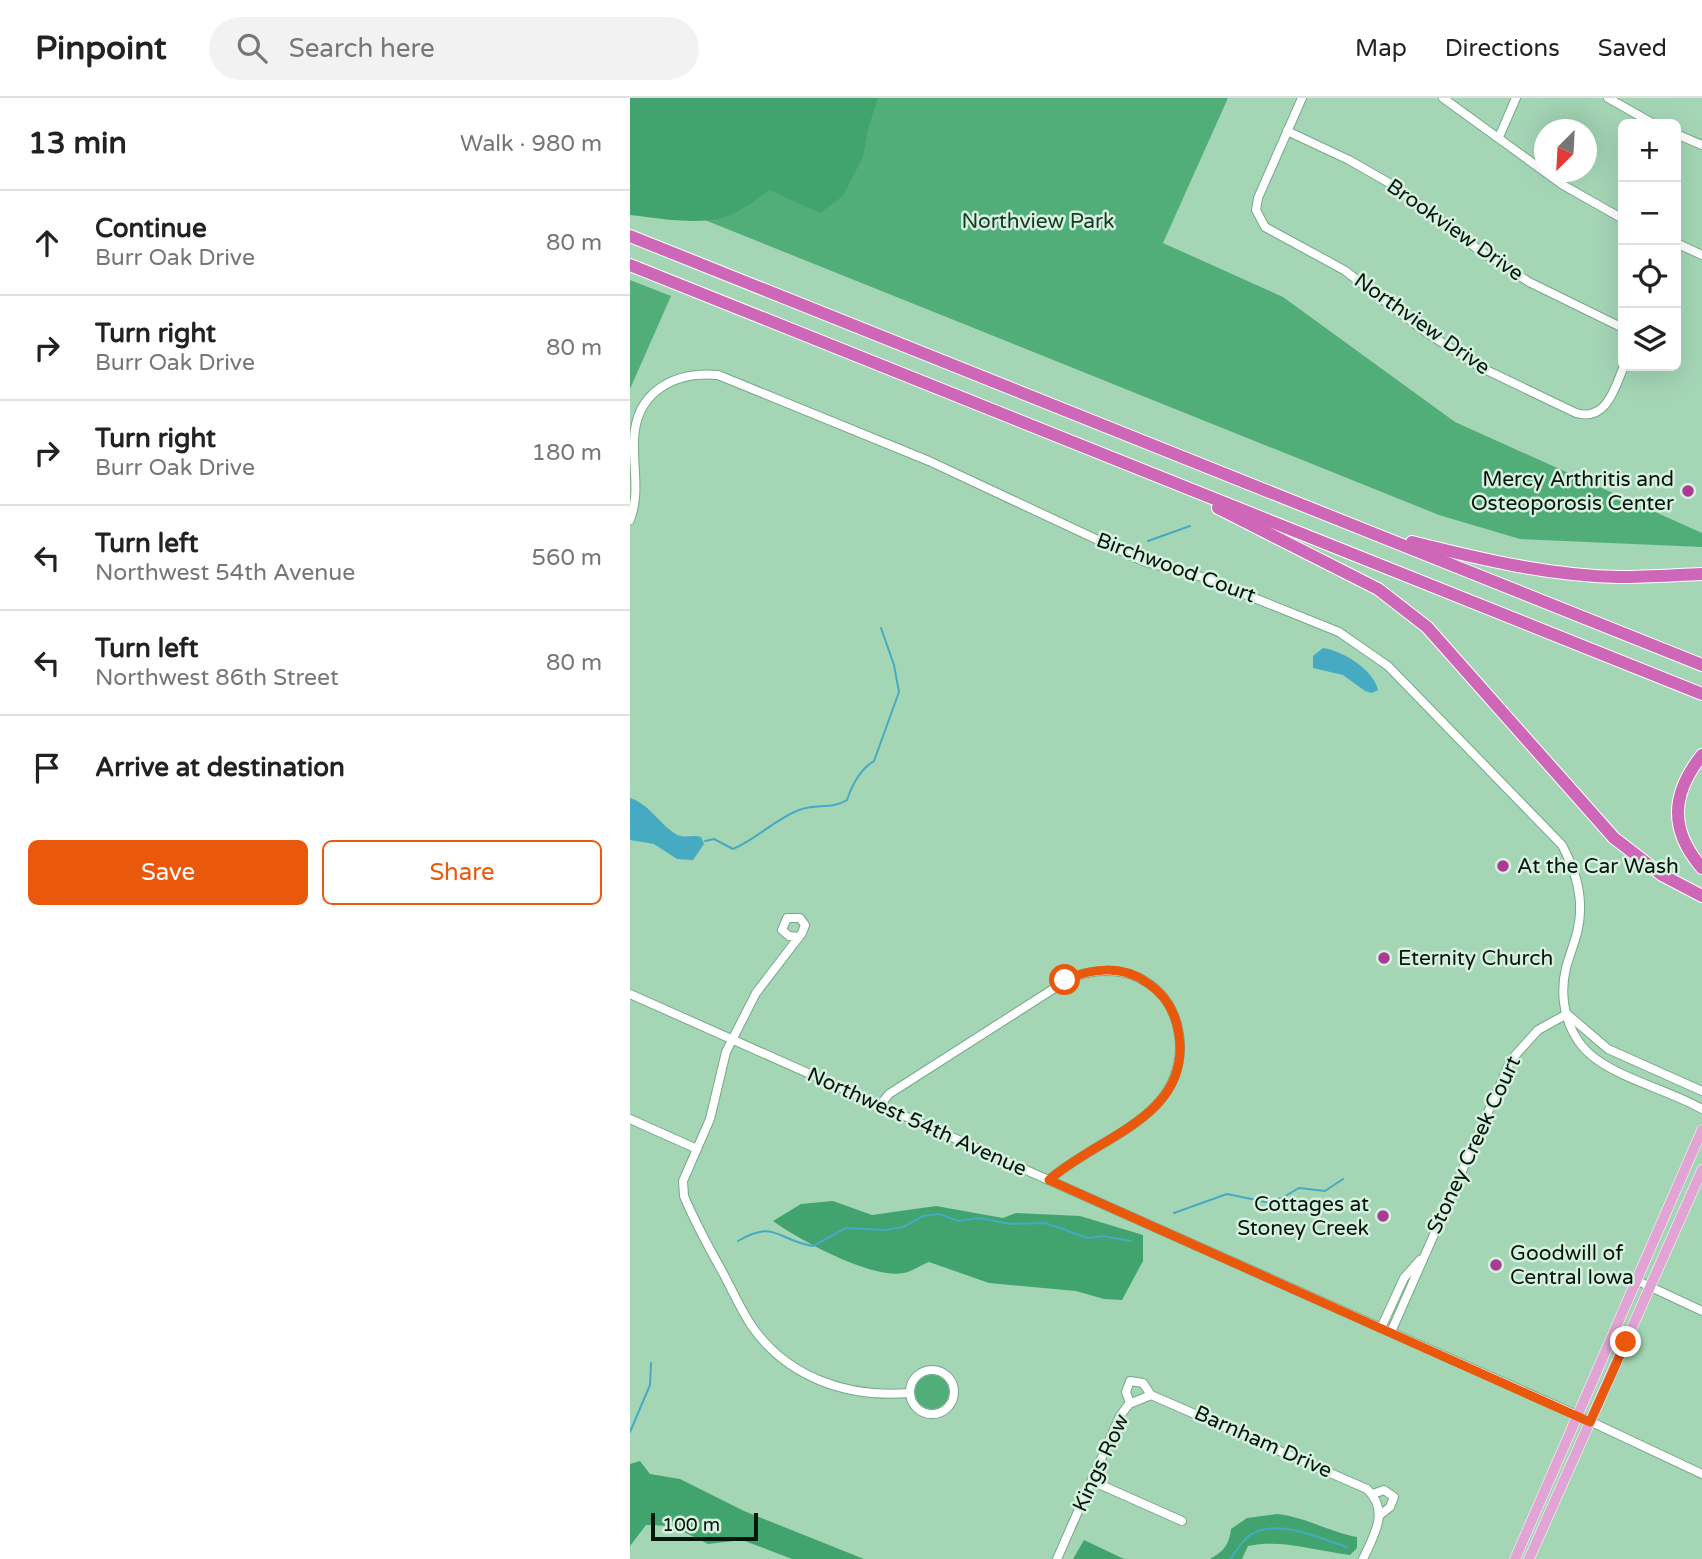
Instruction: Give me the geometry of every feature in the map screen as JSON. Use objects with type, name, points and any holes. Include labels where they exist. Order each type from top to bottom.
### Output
[{"type":"highway","points":[[630,236],[1702,665]]},
{"type":"highway","points":[[630,265],[1702,694]]},
{"type":"highway","points":[[1143,470],[1378,589],[1427,626],[1614,838],[1662,875],[1702,896]]},
{"type":"highway","points":[[1364,529],[1496,563],[1546,570],[1619,577],[1702,574]]},
{"type":"highway","points":[[1702,755],[1684,782],[1678,811],[1682,840],[1702,868]]},
{"type":"main road","points":[[1515,1559],[1702,1130]]},
{"type":"main road","points":[[1530,1559],[1702,1170]]},
{"type":"street","points":[[1287,131],[1302,98]]},
{"type":"street","points":[[1443,98],[1499,136],[1563,185],[1618,216]]},
{"type":"street","points":[[1499,136],[1516,98]]},
{"type":"street","points":[[1608,98],[1645,119]]},
{"type":"street","name":"Northview Drive","points":[[1287,131],[1256,204],[1257,216],[1270,230],[1344,270],[1471,362],[1576,413],[1589,415],[1601,411],[1621,371]]},
{"type":"street","name":"Brookview Drive","points":[[1287,131],[1349,160],[1398,188],[1479,250],[1529,282],[1618,326]]},
{"type":"street","points":[[1681,136],[1702,145]]},
{"type":"street","points":[[1681,247],[1702,255]]},
{"type":"street","name":"Birchwood Court","points":[[630,520],[637,486],[634,442],[636,419],[643,403],[663,384],[680,376],[696,373],[718,375],[929,461],[1145,562],[1202,577],[1339,632],[1373,653],[1395,673],[1562,845],[1574,870],[1580,898],[1579,928],[1565,978],[1567,1014],[1572,1034],[1596,1059],[1702,1109]]},
{"type":"street","points":[[799,937],[761,985],[724,1058],[710,1119],[683,1181],[684,1196],[743,1311],[760,1336],[790,1364],[819,1381],[867,1395],[909,1393]]},
{"type":"street","points":[[880,1105],[889,1094],[1065,980],[1103,970],[1127,973],[1142,979],[1162,995],[1178,1028],[1178,1066],[1171,1089],[1138,1121],[1049,1180]]},
{"type":"street","name":"Northwest 54th Avenue","points":[[630,994],[1391,1332],[1702,1474]]},
{"type":"street","points":[[1567,1014],[1608,1049],[1702,1091]]},
{"type":"street","name":"Stoney Creek Court","points":[[1391,1332],[1511,1060],[1538,1030],[1567,1014]]},
{"type":"street","points":[[630,1119],[696,1149]]},
{"type":"street","name":"Stoney Creek Court","points":[[1381,1328],[1404,1278],[1423,1258]]},
{"type":"street","points":[[1638,1281],[1702,1311]]},
{"type":"street","points":[[930,1369],[948,1377],[954,1394],[943,1412],[927,1414],[913,1404],[909,1393],[913,1378],[930,1369]]},
{"type":"street","points":[[1130,1403],[1126,1392],[1130,1381],[1143,1384],[1151,1395]]},
{"type":"street","name":"Kings Row","points":[[1057,1559],[1120,1416],[1130,1403],[1151,1395],[1165,1399]]},
{"type":"street","name":"Barnham Drive","points":[[1165,1399],[1360,1485],[1373,1494]]},
{"type":"street","points":[[1092,1481],[1182,1521]]},
{"type":"street","points":[[1363,1559],[1380,1516],[1390,1507],[1394,1497],[1384,1490],[1373,1494],[1380,1516]]},
{"type":"green space","name":"Northview Park","points":[[630,98],[1228,98],[1163,243],[1283,297],[1455,422],[1702,533],[1702,547],[1520,539],[1439,515],[630,190]]},
{"type":"green space","points":[[630,98],[878,98],[863,157],[843,196],[820,213],[769,190],[728,216],[688,221],[630,215]]},
{"type":"green space","points":[[630,280],[671,296],[630,389]]},
{"type":"green space","points":[[833,1201],[872,1215],[936,1206],[1003,1218],[1016,1213],[1080,1216],[1143,1235],[1143,1261],[1122,1300],[1104,1299],[1076,1291],[989,1283],[929,1262],[904,1273],[891,1274],[874,1270],[818,1248],[773,1221],[801,1204]]},
{"type":"green space","points":[[932,1375],[944,1380],[949,1392],[944,1404],[932,1409],[920,1404],[915,1392],[920,1380]]},
{"type":"green space","points":[[640,1461],[650,1474],[680,1479],[744,1511],[864,1559],[792,1559],[742,1540],[708,1544],[672,1526],[646,1525],[630,1546],[630,1464]]},
{"type":"green space","points":[[1277,1514],[1357,1537],[1357,1548],[1350,1555],[1261,1544],[1248,1546],[1242,1559],[1210,1559],[1225,1547],[1231,1529],[1247,1518]]},
{"type":"green space","points":[[1084,1540],[1124,1559],[1073,1559]]},
{"type":"water","points":[[1323,648],[1339,653],[1364,669],[1371,675],[1378,690],[1372,693],[1365,691],[1343,675],[1313,668],[1313,656]]},
{"type":"water","points":[[630,798],[643,804],[668,829],[678,835],[701,837],[704,844],[693,860],[677,859],[654,844],[630,840]]},
{"type":"waterway","points":[[1148,541],[1190,526]]},
{"type":"waterway","points":[[705,841],[714,839],[733,849],[799,810],[835,805],[847,800],[857,778],[874,761],[899,692],[894,665],[881,628]]},
{"type":"waterway","points":[[1174,1213],[1227,1194],[1266,1202],[1282,1198],[1299,1188],[1325,1191],[1343,1179]]},
{"type":"waterway","points":[[738,1241],[769,1231],[813,1246],[846,1228],[885,1230],[903,1227],[923,1216],[939,1214],[958,1221],[979,1218],[1011,1224],[1045,1223],[1088,1238],[1103,1236],[1131,1241]]},
{"type":"waterway","points":[[630,1432],[650,1385],[651,1363]]},
{"type":"waterway","points":[[1230,1559],[1249,1536],[1275,1528],[1300,1532],[1347,1547]]},
{"type":"place","name":"Mercy Arthritis and Osteoporosis Center","points":[[1688,491]]},
{"type":"place","name":"At the Car Wash","points":[[1503,866]]},
{"type":"place","name":"Eternity Church","points":[[1384,958]]},
{"type":"place","name":"Cottages at Stoney Creek","points":[[1383,1216]]},
{"type":"place","name":"Goodwill of Central Iowa","points":[[1496,1265]]},
{"type":"route","points":[[1065,980],[1103,970],[1119,971],[1142,979],[1162,995],[1170,1007],[1178,1028],[1180,1047],[1176,1078],[1164,1099],[1138,1121],[1060,1170],[1049,1180],[1590,1422],[1626,1342]]}]
